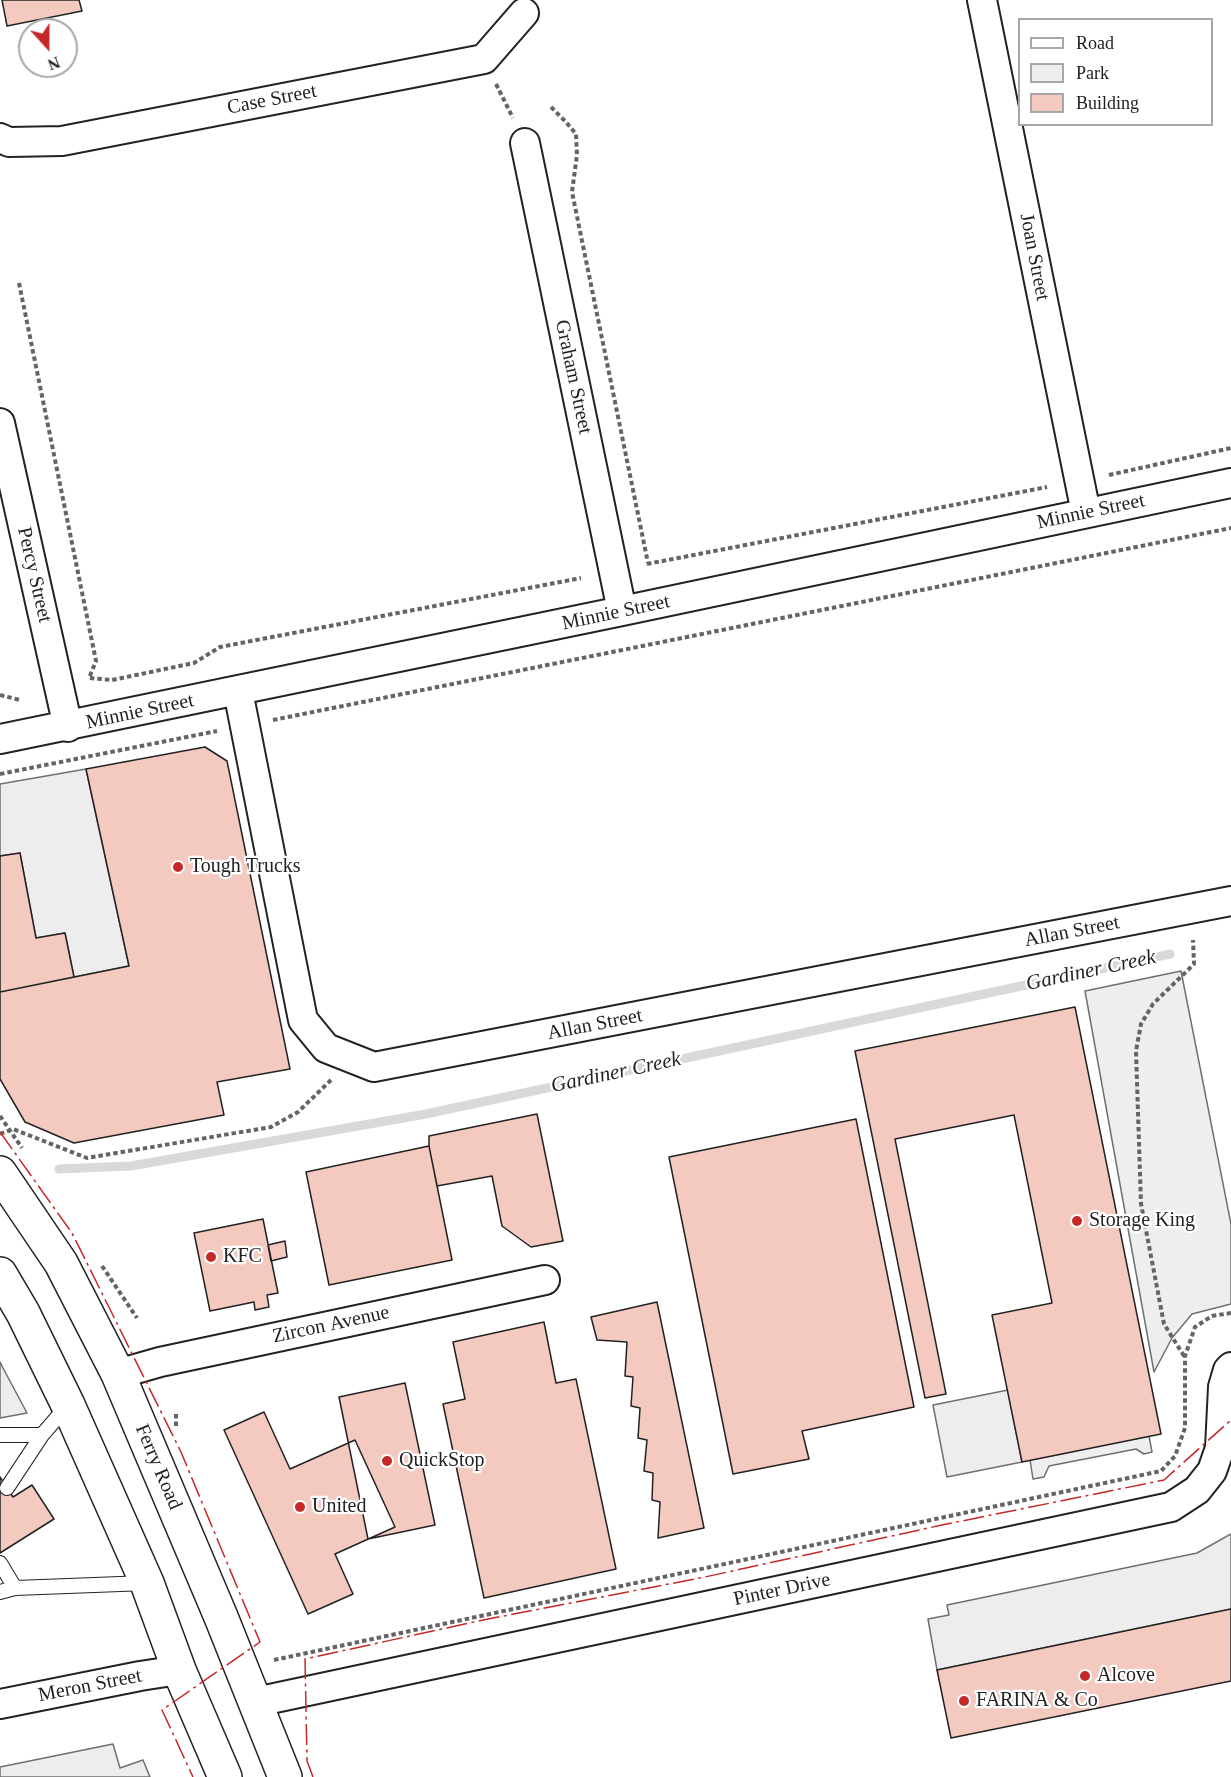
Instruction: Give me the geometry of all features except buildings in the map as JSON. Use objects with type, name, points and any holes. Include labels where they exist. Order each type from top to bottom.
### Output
[{"type":"main road","name":"Ferry Road","points":[[0,1173],[61,1263],[118,1374],[256,1702],[285,1777]]},
{"type":"main road","points":[[0,1274],[23,1313],[68,1405],[147,1583],[179,1670],[225,1777]]},
{"type":"street","name":"Joan Street","points":[[982,0],[1086,513]]},
{"type":"street","points":[[484,59],[524,13]]},
{"type":"street","name":"Case Street","points":[[0,138],[9,142],[62,141],[484,59]]},
{"type":"street","name":"Graham Street","points":[[525,143],[622,612]]},
{"type":"street","name":"Percy Street","points":[[0,423],[68,726]]},
{"type":"street","name":"Minnie Street","points":[[0,740],[622,612],[1231,483]]},
{"type":"street","name":"Allan Street","points":[[238,691],[303,1020],[326,1048],[374,1067],[1231,901]]},
{"type":"street","name":"Zircon Avenue","points":[[118,1374],[160,1362],[545,1280]]},
{"type":"street","name":"Pinter Drive","points":[[256,1702],[1171,1507],[1197,1490],[1212,1471],[1220,1448],[1227,1377]]},
{"type":"street","name":"Meron Street","points":[[0,1704],[179,1670]]},
{"type":"lane","points":[[7,1488],[42,1435],[68,1405]]},
{"type":"lane","points":[[0,1435],[42,1435]]},
{"type":"lane","points":[[0,1563],[15,1588]]},
{"type":"lane","points":[[0,1592],[15,1588],[147,1583]]},
{"type":"path","points":[[484,59],[525,143]]},
{"type":"path","points":[[551,107],[566,120],[576,134],[577,155],[572,192],[648,563]]},
{"type":"path","points":[[19,283],[96,661],[89,678],[112,680],[194,663],[220,647],[581,578]]},
{"type":"path","points":[[1104,476],[1231,448]]},
{"type":"path","points":[[642,567],[648,563],[1047,487]]},
{"type":"path","points":[[267,722],[1231,528]]},
{"type":"path","points":[[0,696],[20,700]]},
{"type":"path","points":[[0,774],[220,730]]},
{"type":"path","points":[[1185,1356],[1164,1324],[1141,1204],[1136,1051],[1141,1024],[1153,1004],[1194,964],[1191,909]]},
{"type":"path","points":[[0,1134],[13,1129],[87,1158],[270,1127],[298,1112],[353,1059]]},
{"type":"path","points":[[274,1660],[1161,1471],[1175,1456],[1185,1428],[1185,1356],[1195,1327],[1212,1316],[1231,1313]]},
{"type":"green space","points":[[1181,971],[1231,1224],[1231,1304],[1192,1314],[1172,1338],[1154,1372],[1085,991]]},
{"type":"green space","points":[[1149,1436],[1152,1452],[1144,1454],[1136,1449],[1049,1466],[1044,1477],[1033,1479],[1030,1460]]},
{"type":"shaded area","points":[[86,769],[129,966],[74,977],[65,933],[36,938],[20,853],[0,856],[0,784]]},
{"type":"shaded area","points":[[0,1362],[3,1368],[27,1413],[0,1418]]},
{"type":"shaded area","points":[[1008,1390],[1022,1462],[947,1477],[933,1405]]},
{"type":"shaded area","points":[[1231,1534],[1231,1609],[937,1670],[928,1619],[949,1615],[947,1605],[1197,1553]]},
{"type":"shaded area","points":[[113,1744],[120,1768],[143,1760],[150,1777],[0,1777],[0,1767]]},
{"type":"waterway","name":"Gardiner Creek","points":[[59,1169],[131,1166],[426,1114],[1170,954]]},
{"type":"power","points":[[0,1132],[72,1233],[181,1452],[260,1642],[162,1710],[193,1777]]},
{"type":"power","points":[[313,1777],[307,1761],[305,1659],[483,1620],[705,1577],[942,1525],[1164,1480],[1231,1420]]},
{"type":"place","name":"Tough Trucks","points":[[178,867]]},
{"type":"place","name":"Storage King","points":[[1077,1221]]},
{"type":"place","name":"KFC","points":[[211,1257]]},
{"type":"place","name":"QuickStop","points":[[387,1461]]},
{"type":"place","name":"United","points":[[300,1507]]},
{"type":"place","name":"Alcove","points":[[1085,1676]]},
{"type":"place","name":"FARINA & Co","points":[[964,1701]]}]
